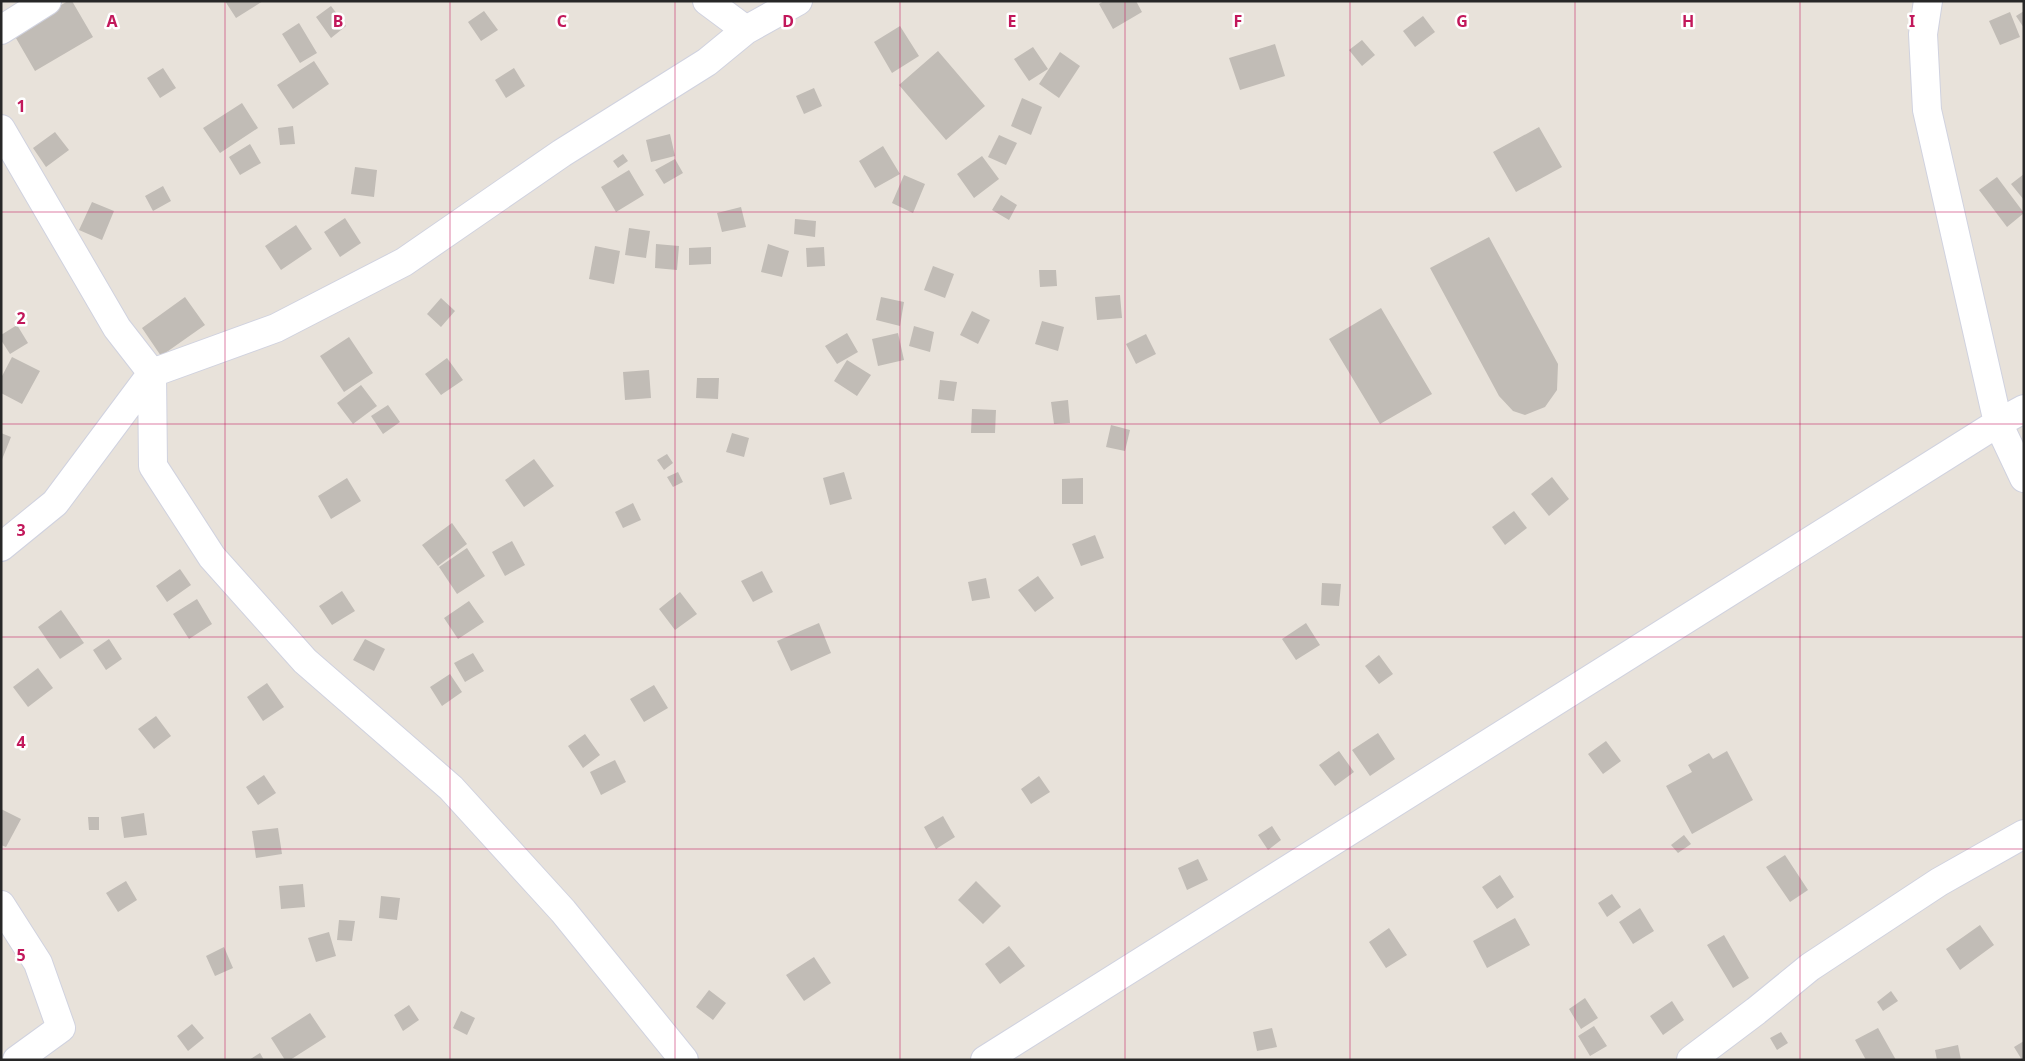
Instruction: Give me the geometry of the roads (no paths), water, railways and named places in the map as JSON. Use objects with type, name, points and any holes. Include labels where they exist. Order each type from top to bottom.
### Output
[{"type":"street","points":[[1,30],[47,1]]},
{"type":"street","points":[[707,1],[746,30]]},
{"type":"street","points":[[1,547],[55,503],[152,373],[276,328],[404,262],[562,153],[707,62],[746,30],[798,1]]},
{"type":"street","points":[[1928,1],[1923,34],[1927,110],[1998,423],[2024,478]]},
{"type":"street","points":[[4,137],[117,328],[152,373],[153,466],[212,557],[305,661],[451,788],[563,910],[684,1060]]},
{"type":"street","points":[[985,1060],[1998,423],[2024,409]]},
{"type":"street","points":[[1691,1060],[1810,967],[1939,882],[2024,834]]},
{"type":"street","points":[[1,905],[38,963],[62,1028],[17,1060]]}]
